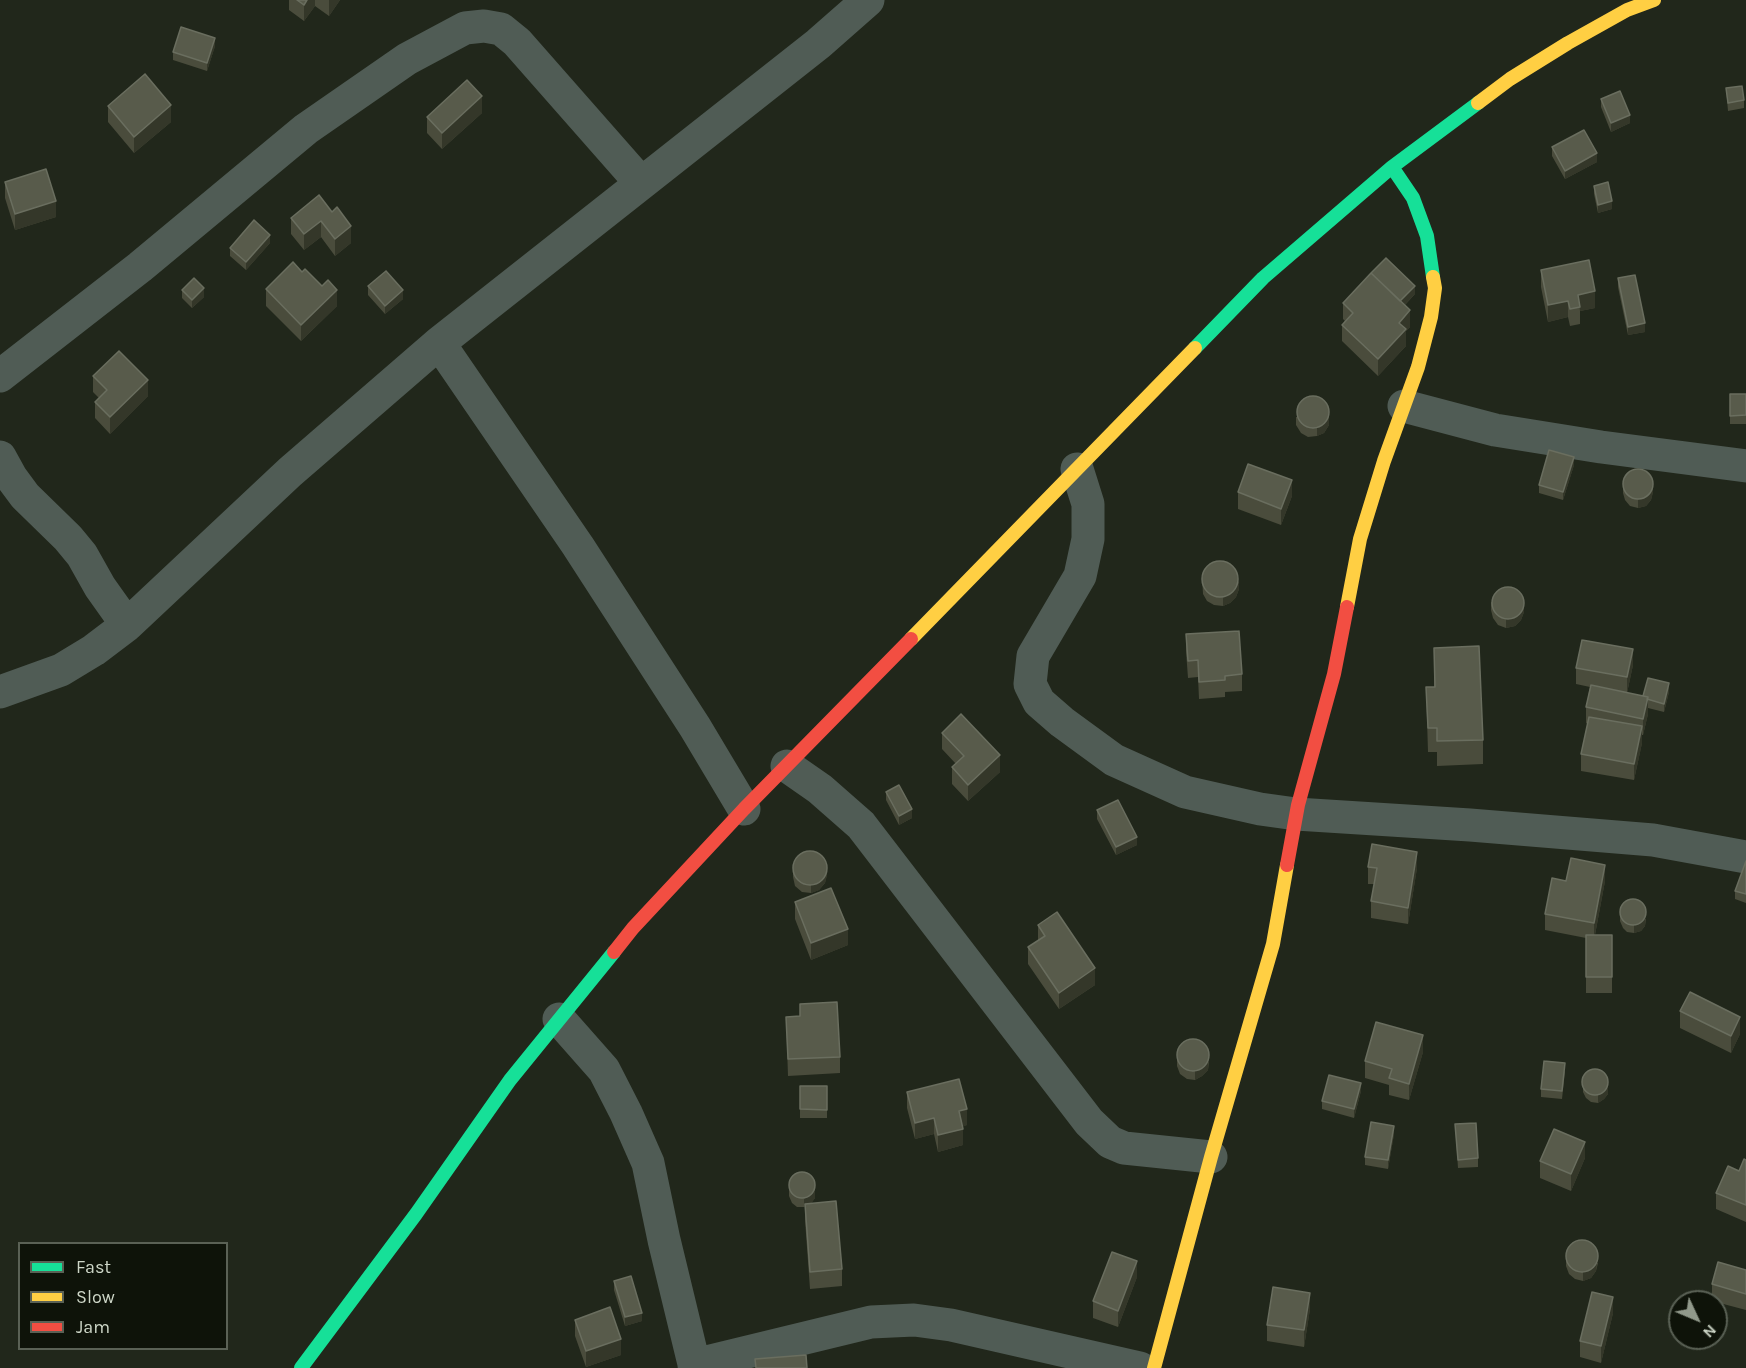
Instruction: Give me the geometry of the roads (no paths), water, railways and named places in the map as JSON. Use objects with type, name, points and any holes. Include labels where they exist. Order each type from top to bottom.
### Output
[{"type":"street","points":[[0,692],[61,670],[94,650],[127,625],[290,472],[439,343],[818,44],[868,0]]},
{"type":"street","points":[[301,1368],[416,1214],[510,1080],[633,928],[744,809],[1263,278],[1392,167],[1520,73],[1627,10],[1654,0]]},
{"type":"street","points":[[0,376],[140,267],[306,129],[408,59],[465,28],[484,26],[501,29],[517,42],[641,183]]},
{"type":"street","points":[[1154,1368],[1211,1157],[1273,945],[1296,814],[1334,674],[1359,539],[1384,460],[1418,367],[1431,317],[1435,288],[1427,236],[1413,198],[1392,167]]},
{"type":"street","points":[[439,343],[578,546],[695,727],[744,809]]},
{"type":"street","points":[[1404,406],[1496,430],[1601,447],[1746,466]]},
{"type":"street","points":[[0,457],[25,496],[68,537],[82,555],[100,587],[127,625]]},
{"type":"street","points":[[1077,469],[1088,504],[1088,539],[1080,576],[1033,656],[1030,684],[1039,702],[1114,760],[1185,792],[1260,809],[1296,814],[1653,840],[1746,856]]},
{"type":"street","points":[[787,766],[820,789],[861,825],[1089,1122],[1110,1142],[1124,1148],[1211,1157]]},
{"type":"street","points":[[559,1019],[604,1070],[648,1163],[694,1367],[871,1322],[914,1320],[951,1325],[1140,1368]]}]
